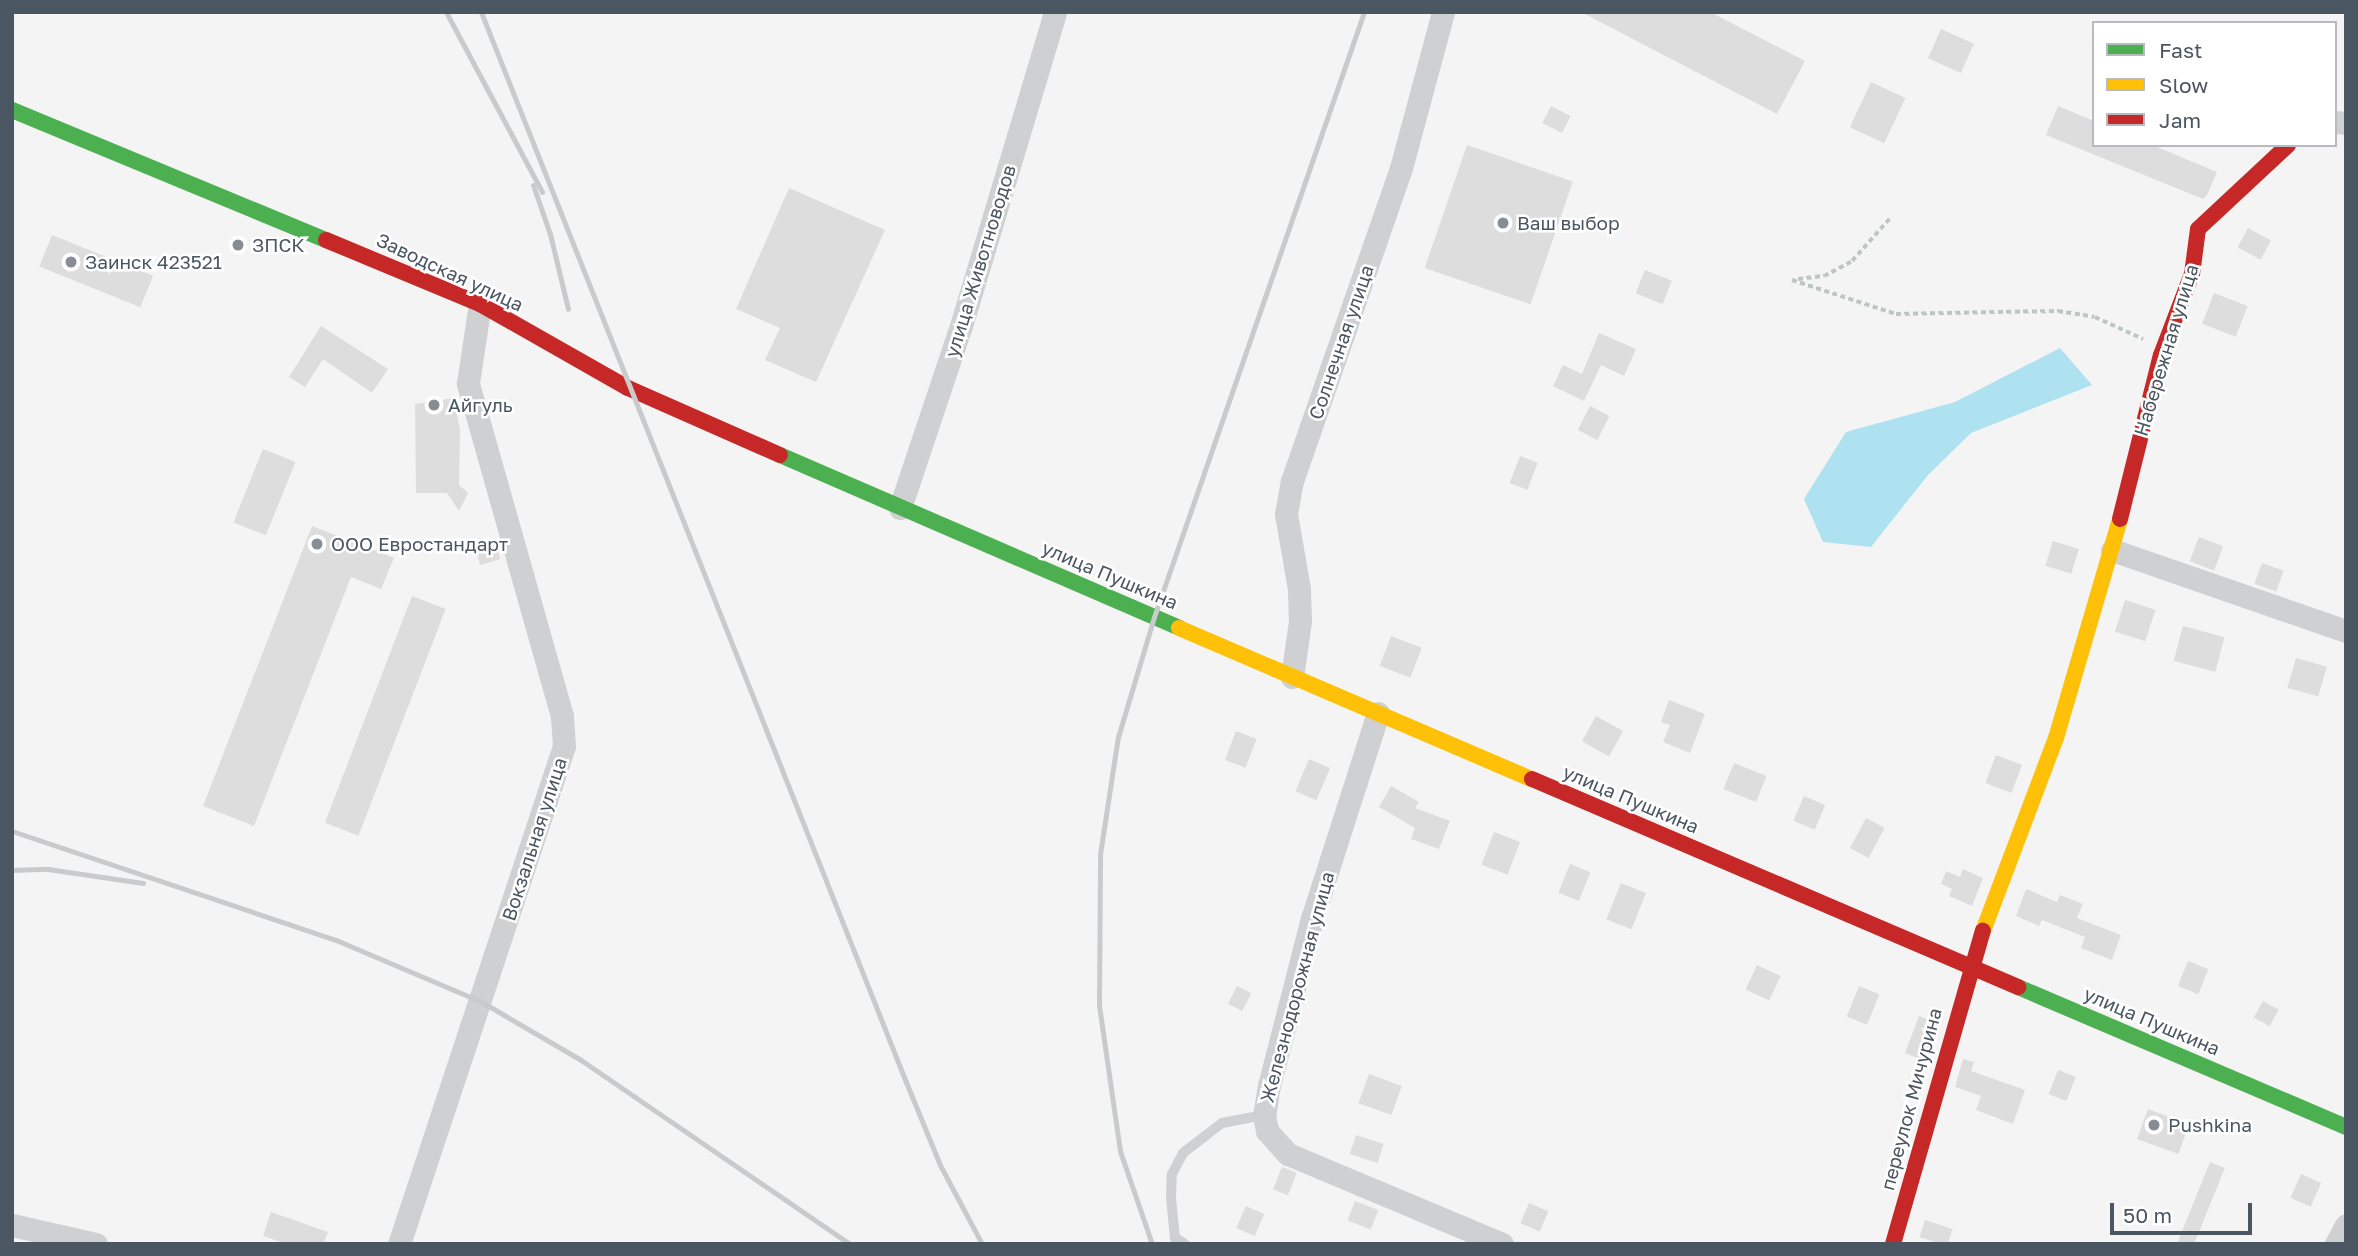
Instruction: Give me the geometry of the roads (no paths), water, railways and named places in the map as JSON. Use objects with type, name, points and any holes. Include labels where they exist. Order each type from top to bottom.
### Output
[{"type":"main road","name":"Заводская улица","points":[[12,110],[480,304],[628,388],[900,508]]},
{"type":"main road","name":"Набережная улица","points":[[1970,966],[2056,738],[2112,550],[2164,349],[2192,274],[2198,229],[2286,147]]},
{"type":"main road","name":"улица Пушкина","points":[[900,508],[2346,1127]]},
{"type":"main road","name":"переулок Мичурина","points":[[1893,1244],[1970,966]]},
{"type":"street","name":"улица Животноводов","points":[[900,508],[1055,12]]},
{"type":"street","name":"Солнечная улица","points":[[1292,677],[1300,621],[1300,590],[1286,514],[1292,481],[1401,168],[1443,12]]},
{"type":"street","name":"Вокзальная улица","points":[[399,1244],[564,746],[552,678],[468,383],[480,304]]},
{"type":"street","points":[[2112,550],[2346,631]]},
{"type":"street","name":"Железнодорожная улица","points":[[1378,713],[1312,918],[1264,1115],[1267,1130],[1288,1154],[1502,1244]]},
{"type":"street","points":[[12,1225],[96,1244]]},
{"type":"street","points":[[2336,1244],[2346,1225]]},
{"type":"lane","points":[[1185,1244],[1175,1238],[1171,1198],[1172,1174],[1183,1153],[1222,1123],[1264,1115]]},
{"type":"water","points":[[2060,348],[2092,385],[1971,433],[1928,475],[1871,547],[1823,542],[1804,499],[1846,432],[1955,402]]},
{"type":"railway","points":[[446,12],[542,192]]},
{"type":"railway","points":[[481,12],[906,1082],[940,1165],[982,1244]]},
{"type":"railway","points":[[1152,1244],[1120,1151],[1099,1006],[1100,854],[1118,737],[1154,617],[1364,12]]},
{"type":"railway","points":[[533,185],[550,234],[568,309]]},
{"type":"railway","points":[[12,831],[336,940],[480,1001],[581,1060],[850,1244]]},
{"type":"railway","points":[[12,870],[48,869],[143,883]]},
{"type":"place","name":"Ваш выбор","points":[[1503,223]]},
{"type":"place","name":"ЗПСК","points":[[238,245]]},
{"type":"place","name":"Заинск 423521","points":[[71,262]]},
{"type":"place","name":"Айгуль","points":[[434,405]]},
{"type":"place","name":"ООО Евростандарт","points":[[317,544]]},
{"type":"place","name":"Pushkina","points":[[2154,1125]]}]
